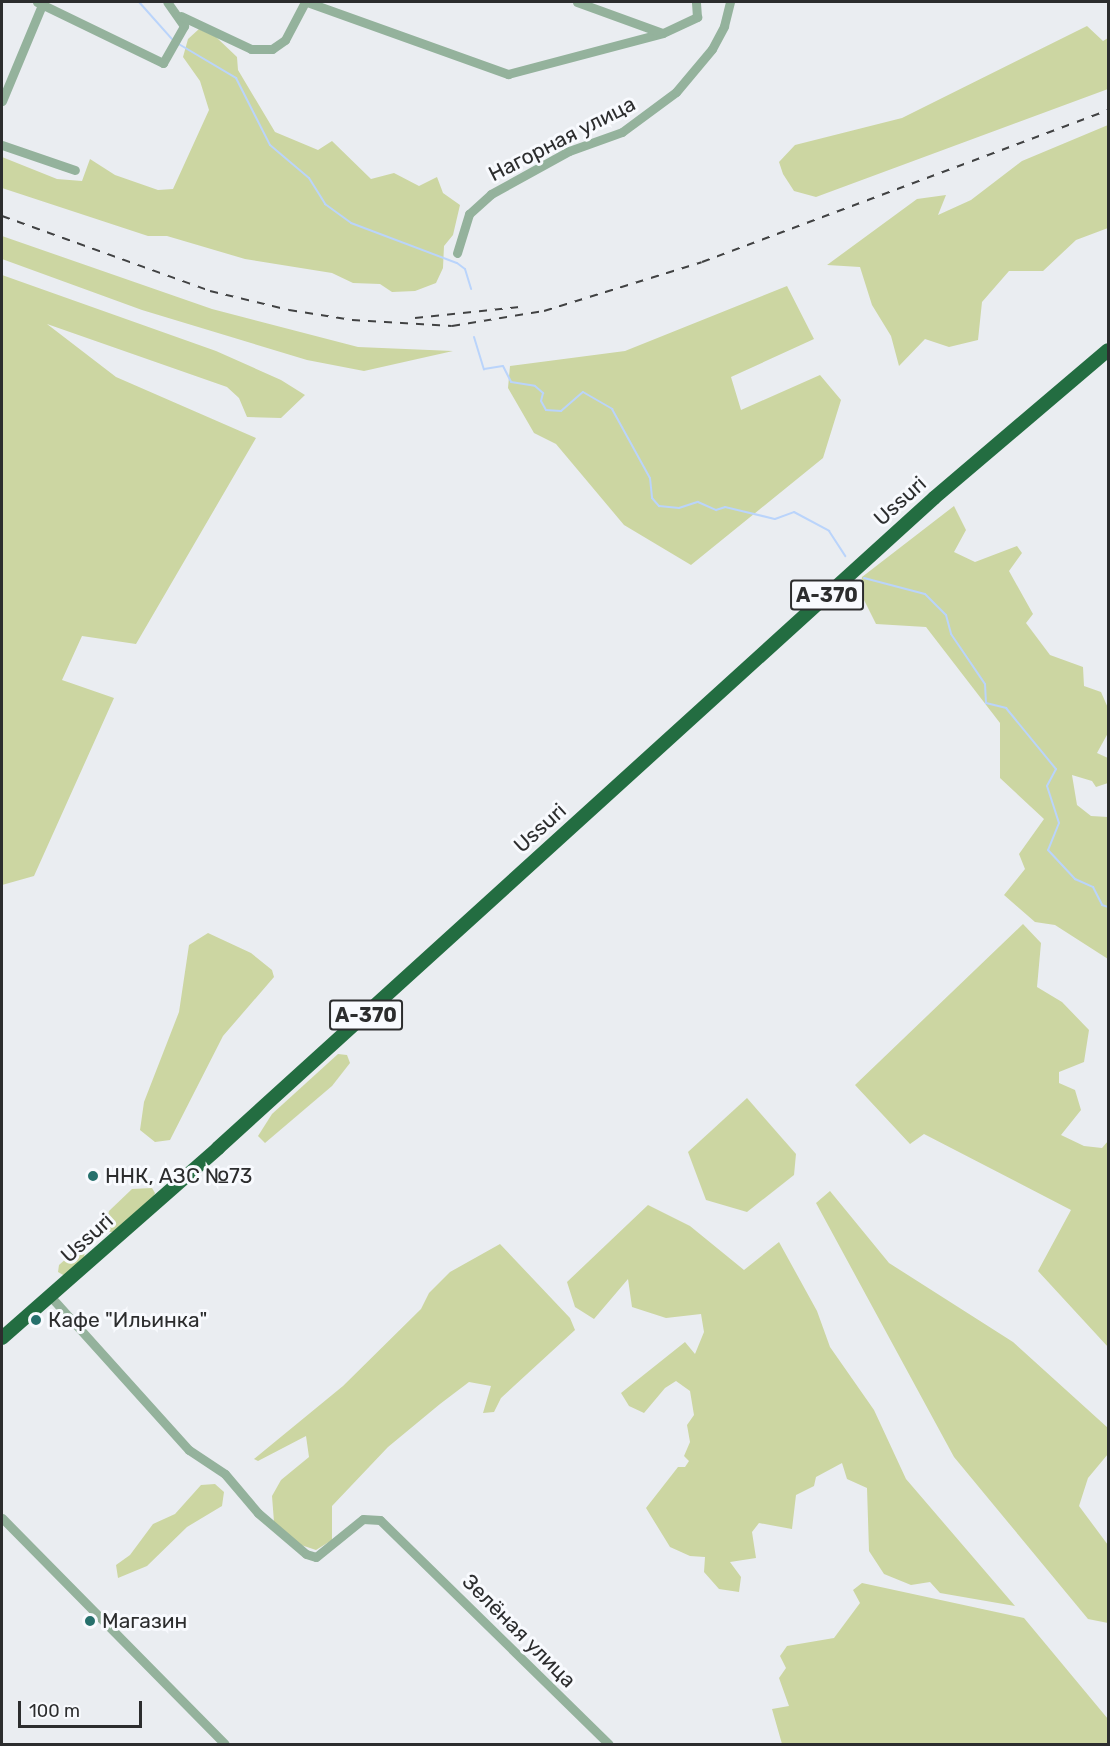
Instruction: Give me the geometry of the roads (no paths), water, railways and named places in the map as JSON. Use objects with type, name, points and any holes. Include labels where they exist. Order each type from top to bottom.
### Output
[{"type":"highway","name":"Ussuri","points":[[2,1338],[51,1297],[934,498],[1108,350]]},
{"type":"street","points":[[167,2],[181,16],[251,49],[272,49],[285,40],[306,2],[508,74],[663,33],[697,16],[696,2]]},
{"type":"street","points":[[577,2],[663,33]]},
{"type":"street","name":"Нагорная улица","points":[[457,253],[469,214],[491,194],[569,151],[622,132],[676,92],[712,49],[724,26],[730,2]]},
{"type":"street","points":[[2,101],[40,3],[163,63],[184,26],[181,16]]},
{"type":"street","points":[[2,145],[75,170]]},
{"type":"street","name":"Зелёная улица","points":[[51,1297],[189,1450],[225,1474],[258,1513],[306,1554],[316,1557],[363,1519],[380,1520],[609,1744]]},
{"type":"street","points":[[2,1518],[225,1744]]},
{"type":"waterway","points":[[122,2],[139,2],[172,39]]},
{"type":"waterway","points":[[177,43],[236,78],[270,145],[309,178],[325,204],[351,223],[457,263],[465,269],[471,289]]},
{"type":"waterway","points":[[474,337],[484,369],[503,366],[511,382],[535,386],[543,393],[541,401],[546,410],[561,411],[583,392],[612,409],[650,478],[652,498],[659,506],[679,508],[698,502],[716,510],[725,507],[775,519],[794,512],[829,531],[845,556]]},
{"type":"waterway","points":[[864,578],[925,594],[946,615],[951,634],[985,684],[986,703],[1006,708],[1056,769],[1047,786],[1059,823],[1048,850],[1075,879],[1093,887],[1102,905],[1108,907]]},
{"type":"railway","points":[[2,216],[210,291],[289,310],[352,320],[452,326],[544,311],[702,262],[1108,110]]},
{"type":"railway","points":[[415,318],[519,307]]},
{"type":"place","name":"ННК, АЗС №73","points":[[93,1176]]},
{"type":"place","name":"Кафе \"Ильинка\"","points":[[36,1320]]},
{"type":"place","name":"Магазин","points":[[90,1621]]}]
